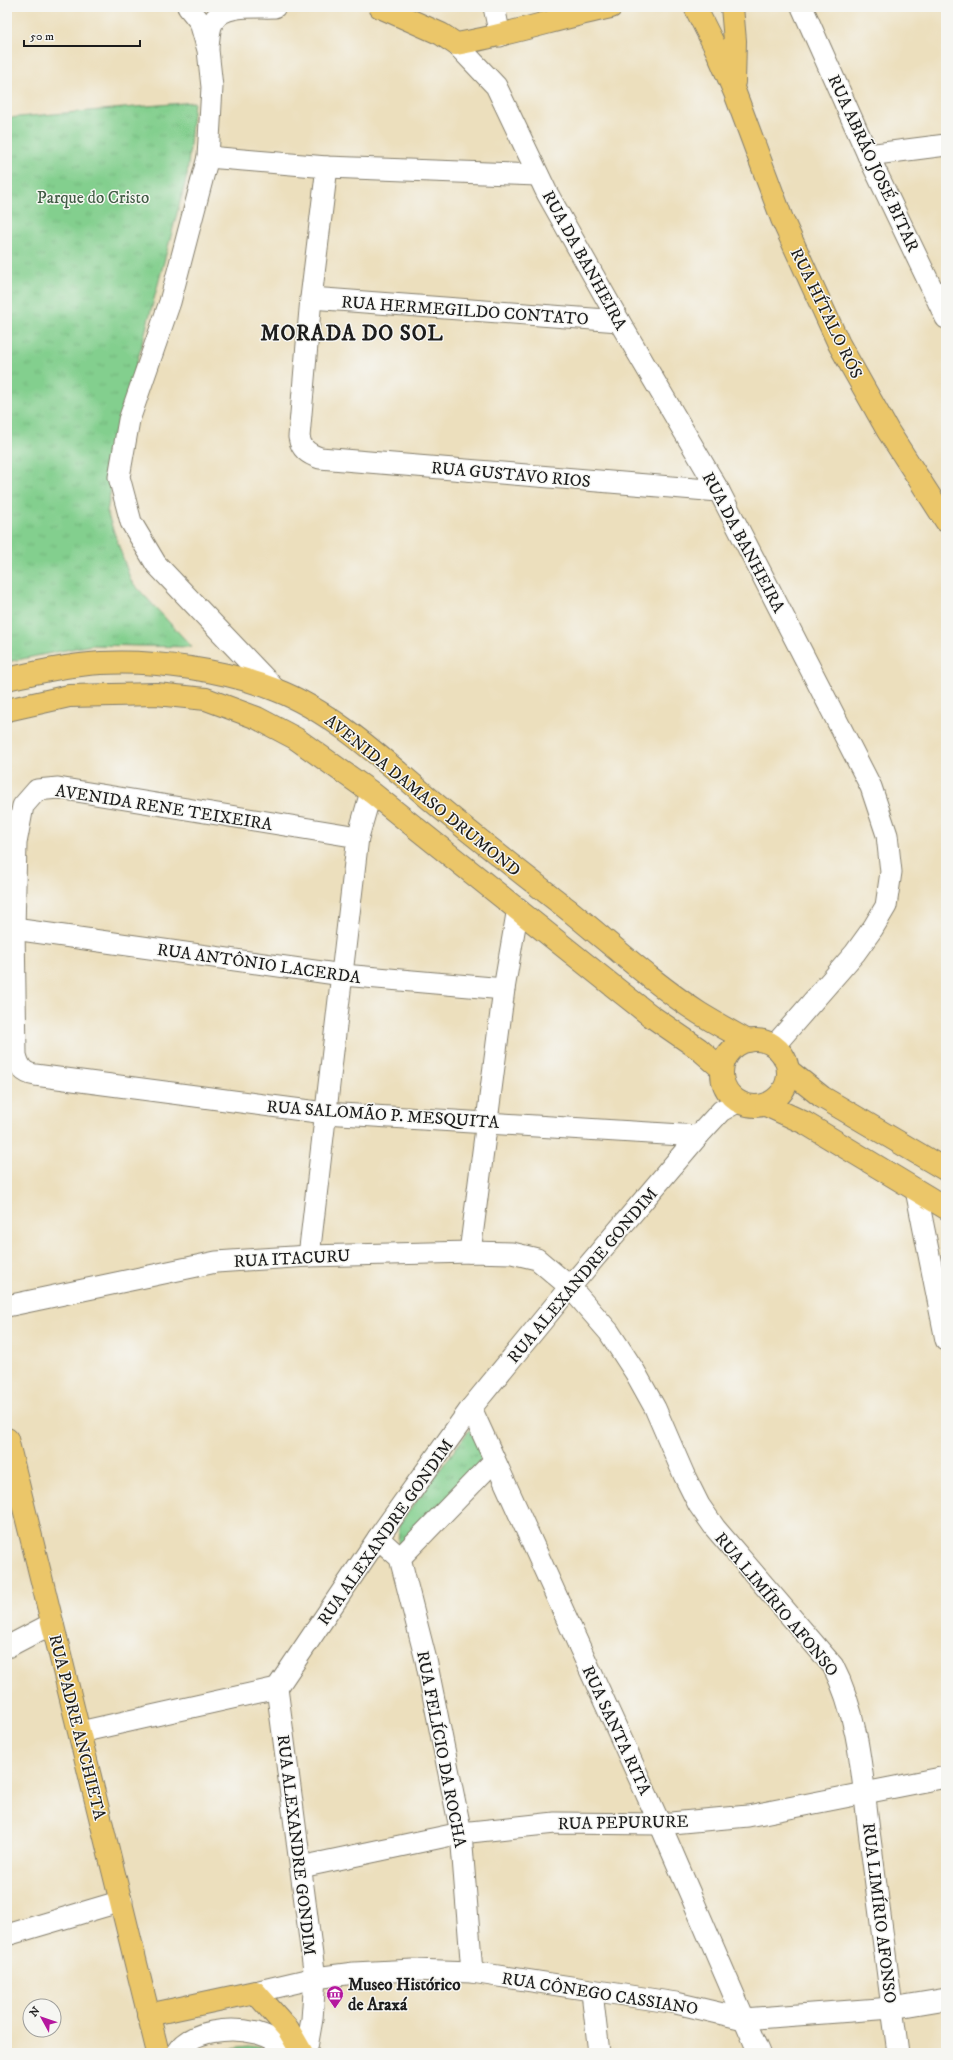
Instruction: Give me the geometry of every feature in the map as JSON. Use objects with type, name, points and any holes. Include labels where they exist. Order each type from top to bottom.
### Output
[{"type":"main road","points":[[380,7],[442,34],[456,44],[500,36],[555,19],[611,7]]},
{"type":"main road","points":[[695,7],[707,9],[719,7]]},
{"type":"main road","name":"RUA HÍTALO RÓS","points":[[695,7],[717,50],[735,93],[782,219],[839,344],[888,431],[946,521]]},
{"type":"main road","name":"RUA HÍTALO RÓS","points":[[732,7],[735,41],[733,67],[735,93]]},
{"type":"main road","name":"AVENIDA DAMASO DRUMOND","points":[[7,679],[44,670],[100,663],[154,663],[220,674],[276,690],[319,712],[356,738],[478,840],[570,911],[649,977],[699,1013],[748,1041]]},
{"type":"main road","name":"AVENIDA DAMASO DRUMOND","points":[[7,710],[69,696],[156,694],[206,699],[257,718],[295,738],[371,792],[518,908],[618,990],[651,1016],[699,1049],[722,1069]]},
{"type":"main road","points":[[757,1040],[774,1046],[786,1061],[788,1070],[785,1088],[774,1101],[766,1105],[756,1107],[746,1106],[737,1102],[725,1088],[722,1069],[724,1061],[733,1048],[748,1041],[757,1040]]},
{"type":"main road","points":[[788,1070],[822,1097],[946,1170]]},
{"type":"main road","points":[[766,1105],[805,1123],[946,1208]]},
{"type":"main road","name":"RUA PADRE ANCHIETA","points":[[8,1450],[53,1623],[158,2053]]},
{"type":"main road","points":[[148,2015],[255,1992],[288,2029],[302,2053]]},
{"type":"street","points":[[188,7],[200,22],[208,50],[212,87],[208,157],[170,302],[129,420],[119,476],[131,522],[156,564],[276,690]]},
{"type":"street","points":[[208,50],[212,22],[222,12],[241,8],[275,7]]},
{"type":"street","points":[[494,7],[500,36]]},
{"type":"street","name":"RUA ABRÃO JOSÉ BITAR","points":[[802,7],[868,155],[945,316]]},
{"type":"street","name":"RUA DA BANHEIRA","points":[[456,44],[496,86],[538,175],[619,321],[719,491],[871,787],[887,836],[891,872],[886,906],[873,928],[855,952],[774,1046]]},
{"type":"street","points":[[868,155],[946,145]]},
{"type":"street","points":[[208,157],[327,167],[538,175]]},
{"type":"street","points":[[311,298],[327,167]]},
{"type":"street","name":"RUA HERMEGILDO CONTATO","points":[[311,298],[619,321]]},
{"type":"street","name":"RUA GUSTAVO RIOS","points":[[311,298],[299,437],[300,444],[304,450],[320,458],[719,491]]},
{"type":"street","name":"AVENIDA RENE TEIXEIRA","points":[[23,1070],[18,1064],[16,1055],[11,984],[14,929],[11,844],[23,806],[36,790],[58,788],[358,837]]},
{"type":"street","points":[[309,1256],[358,837],[371,792]]},
{"type":"street","points":[[470,1252],[504,989],[518,908]]},
{"type":"street","name":"RUA ANTÔNIO LACERDA","points":[[14,929],[343,975],[504,989]]},
{"type":"street","name":"RUA SALOMÃO P. MESQUITA","points":[[23,1070],[28,1074],[35,1075],[325,1113],[698,1136]]},
{"type":"street","name":"RUA ALEXANDRE GONDIM","points":[[306,2053],[312,2019],[314,1978],[277,1688],[378,1538],[472,1408],[570,1287],[698,1136],[721,1110],[737,1102]]},
{"type":"street","points":[[916,1190],[946,1340]]},
{"type":"street","name":"RUA ITACURU","points":[[7,1306],[216,1262],[309,1256],[470,1252],[512,1253],[537,1259],[570,1287]]},
{"type":"street","name":"RUA LIMÍRIO AFONSO","points":[[570,1287],[608,1332],[636,1372],[655,1408],[684,1475],[699,1504],[715,1528],[833,1666],[844,1686],[852,1712],[898,2053]]},
{"type":"street","name":"RUA SANTA RITA","points":[[472,1408],[494,1461],[660,1824],[759,2053]]},
{"type":"street","points":[[378,1538],[400,1558],[494,1461]]},
{"type":"street","name":"RUA FELÍCIO DA ROCHA","points":[[400,1558],[426,1660],[461,1833],[472,1972]]},
{"type":"street","points":[[7,1647],[53,1623]]},
{"type":"street","points":[[80,1732],[277,1688]]},
{"type":"street","name":"RUA PEPURURE","points":[[301,1867],[461,1833],[555,1824],[660,1824],[748,1816],[946,1777]]},
{"type":"street","points":[[7,1935],[122,1901]]},
{"type":"street","name":"RUA CÔNEGO CASSIANO","points":[[255,1992],[314,1978],[354,1973],[413,1970],[472,1972],[592,1992],[676,2003],[744,2019],[892,2008],[946,1999]]},
{"type":"street","points":[[592,1992],[599,2053]]},
{"type":"street","points":[[176,2053],[187,2041],[198,2035],[213,2031],[242,2031],[266,2036],[296,2053]]},
{"type":"green space","name":"Parque do Cristo","points":[[194,102],[187,176],[124,411],[107,512],[131,581],[192,647],[91,645],[7,662],[7,118]]},
{"type":"green space","points":[[470,1429],[486,1460],[398,1546],[399,1525]]},
{"type":"green space","points":[[260,2046],[269,2053],[197,2053],[198,2052]]},
{"type":"place","name":"Museo Histórico de Araxá","points":[[335,2009]]},
{"type":"district","name":"MORADA DO SOL","points":[[352,333]]}]
